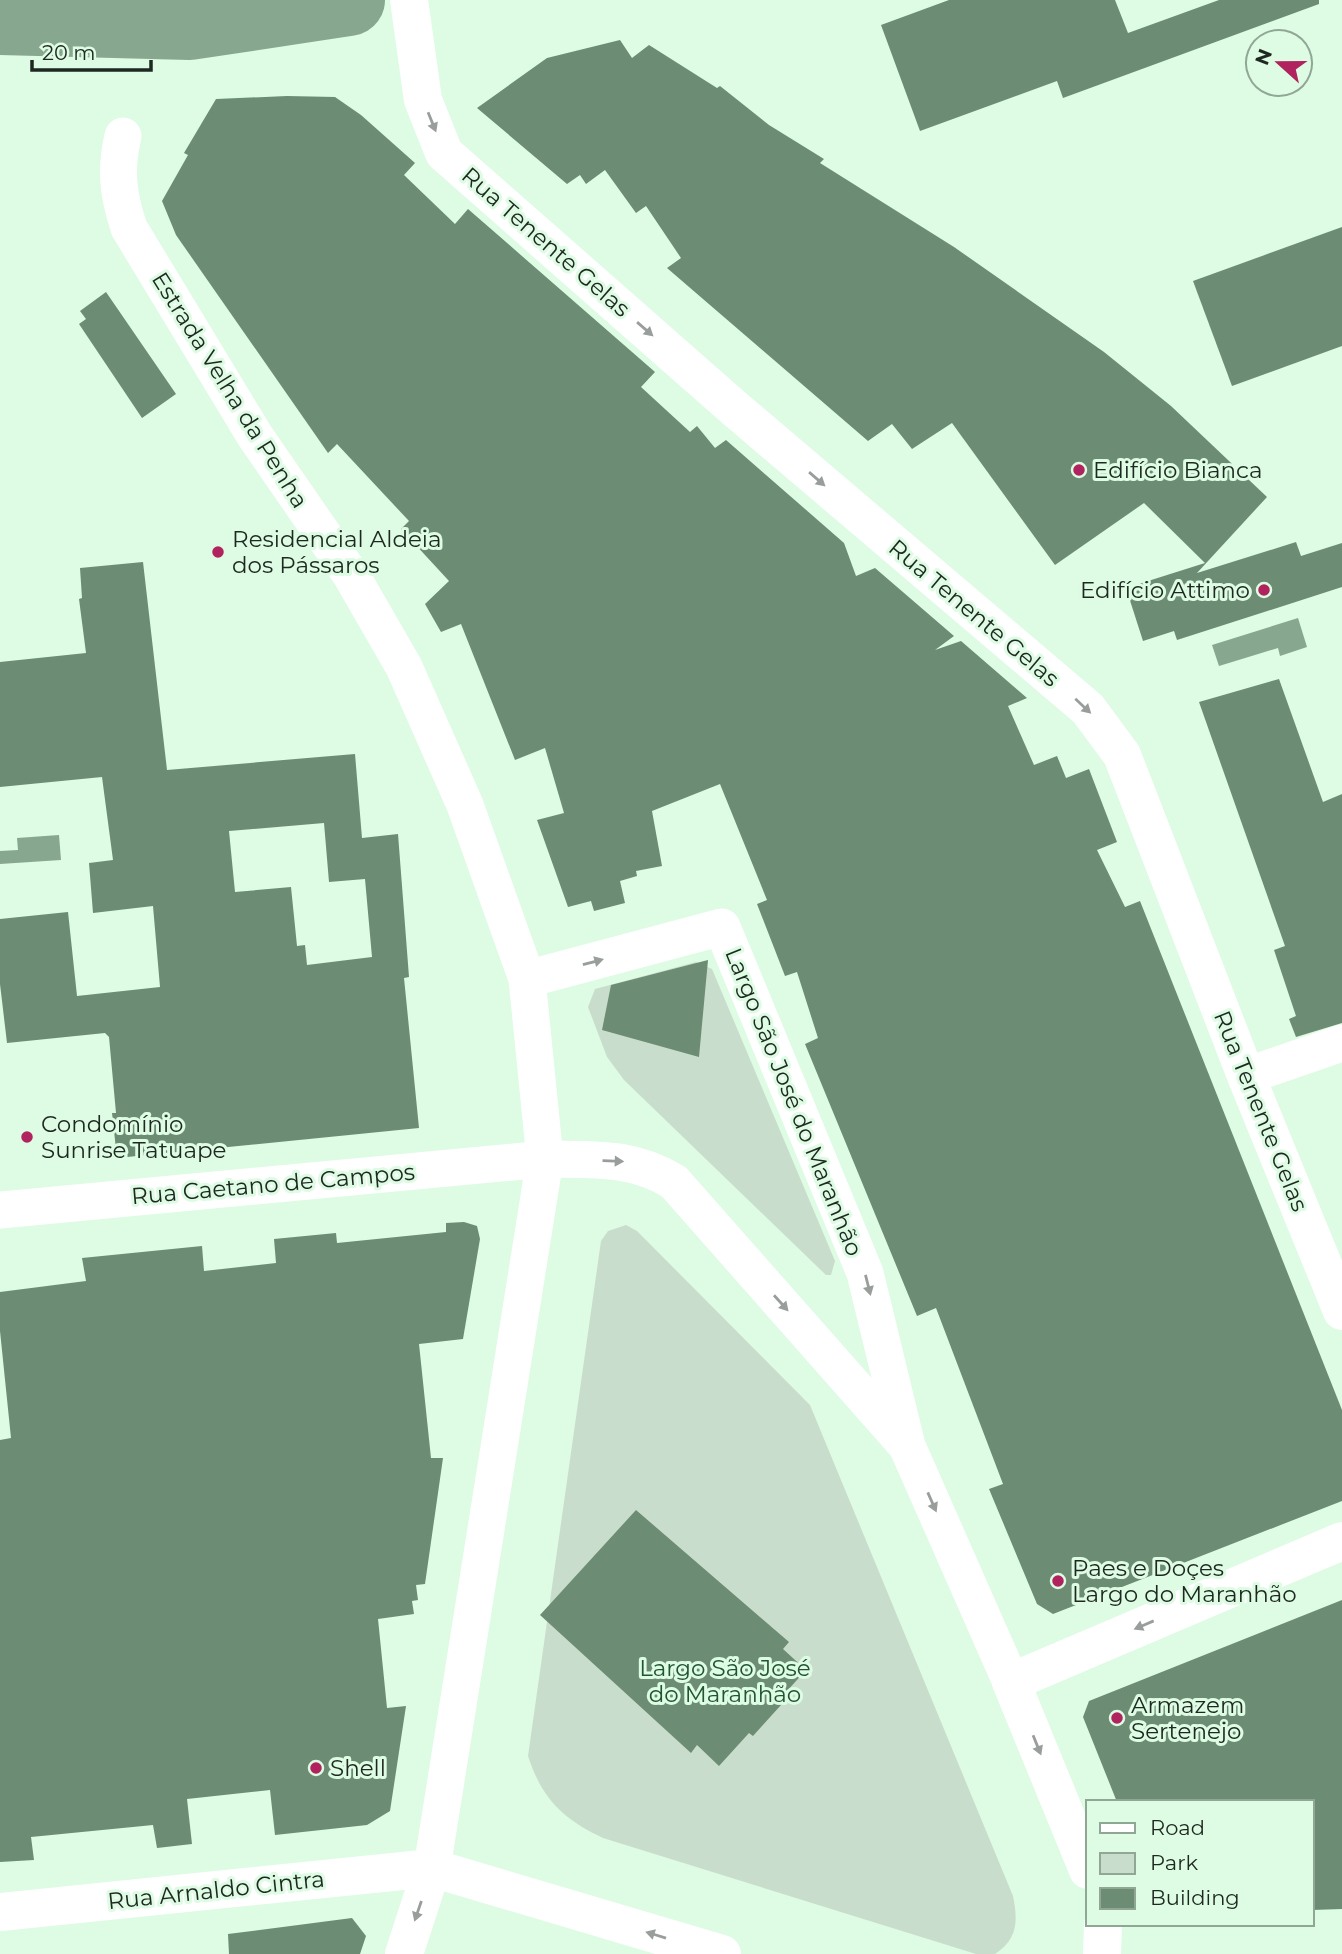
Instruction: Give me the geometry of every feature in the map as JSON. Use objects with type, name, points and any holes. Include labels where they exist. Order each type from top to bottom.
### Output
[{"type":"street","name":"Rua Tenente Gelas","points":[[410,0],[423,100],[444,153],[734,408],[1088,709],[1122,755],[1246,1076],[1342,1311]]},
{"type":"street","name":"Estrada Velha da Penha","points":[[123,136],[116,164],[119,198],[129,228],[255,436],[351,576],[404,667],[465,805],[527,979]]},
{"type":"street","name":"Largo São José do Maranhão","points":[[527,979],[722,927],[864,1273],[907,1446],[1011,1682],[1086,1865]]},
{"type":"street","points":[[404,1954],[432,1868],[545,1158],[527,979]]},
{"type":"street","points":[[1246,1076],[1342,1043]]},
{"type":"street","name":"Largo São José do Maranhão","points":[[545,1158],[628,1161],[652,1169],[674,1182],[907,1446]]},
{"type":"street","name":"Rua Caetano de Campos","points":[[0,1210],[545,1158]]},
{"type":"street","points":[[1011,1682],[1342,1541]]},
{"type":"street","points":[[432,1868],[722,1954]]},
{"type":"street","name":"Rua Arnaldo Cintra","points":[[0,1912],[432,1868]]},
{"type":"street","points":[[1102,1954],[1103,1926]]},
{"type":"green space","points":[[696,962],[712,969],[835,1261],[831,1275],[826,1275],[624,1080],[607,1057],[588,1007],[595,989]]},
{"type":"green space","name":"Largo São José do Maranhão","points":[[626,1225],[637,1231],[810,1405],[1013,1896],[1016,1921],[1012,1936],[995,1954],[976,1954],[603,1838],[565,1815],[540,1784],[528,1756],[601,1241],[608,1231]]},
{"type":"shaded area","points":[[1298,618],[1307,647],[1280,656],[1278,648],[1219,666],[1212,645]]},
{"type":"shaded area","points":[[59,835],[61,860],[0,864],[0,851],[18,850],[17,838]]},
{"type":"building","points":[[949,0],[1115,0],[1128,33],[1219,0],[1319,0],[1319,4],[1254,28],[1244,28],[1244,32],[1063,98],[1057,81],[920,131],[881,25]]},
{"type":"building","points":[[620,40],[632,58],[649,45],[717,88],[720,86],[769,125],[824,159],[820,163],[954,247],[1104,352],[1171,406],[1267,497],[1197,573],[1296,542],[1301,556],[1342,543],[1342,587],[1177,640],[1174,631],[1143,641],[1126,588],[1205,563],[1144,503],[1055,565],[952,423],[912,449],[892,424],[868,441],[667,268],[681,258],[646,206],[636,213],[605,170],[586,184],[580,175],[567,184],[477,108],[547,58]]},
{"type":"building","points":[[335,97],[361,115],[415,163],[404,175],[455,224],[468,209],[655,372],[641,387],[690,432],[697,426],[715,448],[726,440],[844,543],[856,576],[875,568],[954,636],[935,650],[961,641],[1027,698],[1008,706],[1034,765],[1057,756],[1066,778],[1089,769],[1117,842],[1097,850],[1125,907],[1140,901],[1342,1410],[1342,1501],[1053,1614],[1037,1604],[989,1489],[1003,1484],[936,1308],[917,1316],[805,1044],[818,1038],[797,972],[785,976],[757,904],[767,900],[720,784],[652,811],[662,866],[636,871],[637,876],[620,881],[625,903],[594,911],[591,901],[568,907],[537,820],[564,813],[545,748],[515,760],[461,624],[441,632],[425,604],[449,581],[401,529],[409,521],[337,444],[328,453],[176,235],[162,201],[188,155],[184,153],[216,99]]},
{"type":"building","points":[[1342,227],[1342,346],[1232,386],[1193,281]]},
{"type":"building","points":[[106,292],[176,394],[142,418],[79,324],[86,319],[80,311]]},
{"type":"building","points":[[143,562],[167,770],[355,754],[362,838],[398,834],[409,977],[404,978],[419,1128],[117,1158],[109,1037],[105,1033],[7,1043],[0,984],[0,919],[68,912],[77,996],[160,987],[153,906],[93,913],[89,863],[113,860],[102,777],[0,787],[0,662],[86,653],[79,599],[82,598],[80,568]],"holes":[[[324,823],[329,882],[365,879],[372,957],[307,965],[305,945],[297,946],[291,887],[235,892],[229,831]]]},
{"type":"building","points":[[1279,679],[1323,802],[1342,794],[1342,1023],[1296,1037],[1289,1019],[1296,1016],[1274,950],[1285,946],[1199,702]]},
{"type":"building","points":[[708,960],[699,1057],[602,1030],[611,985]]},
{"type":"building","points":[[464,1222],[477,1226],[480,1239],[463,1339],[419,1344],[431,1458],[443,1458],[425,1584],[416,1585],[418,1600],[412,1601],[414,1614],[378,1619],[387,1708],[406,1706],[390,1811],[367,1825],[275,1835],[270,1790],[187,1799],[192,1844],[157,1848],[153,1825],[31,1837],[34,1860],[0,1862],[0,1440],[11,1438],[0,1331],[0,1292],[86,1281],[82,1258],[202,1246],[204,1271],[276,1263],[274,1239],[336,1233],[337,1243],[446,1232],[446,1223]]},
{"type":"building","points":[[636,1510],[789,1642],[783,1649],[806,1670],[777,1702],[781,1705],[753,1736],[749,1733],[719,1766],[697,1745],[691,1753],[540,1615]]},
{"type":"building","points":[[1342,1600],[1342,1909],[1314,1910],[1314,1800],[1116,1800],[1083,1717],[1089,1701]]},
{"type":"building","points":[[352,1918],[366,1936],[360,1954],[229,1954],[228,1934]]},
{"type":"waterway","points":[[0,19],[190,24],[349,0]]},
{"type":"place","name":"Edifício Bianca","points":[[1079,470]]},
{"type":"place","name":"Residencial Aldeia dos Pássaros","points":[[218,552]]},
{"type":"place","name":"Edifício Attimo","points":[[1264,590]]},
{"type":"place","name":"Condomínio Sunrise Tatuape","points":[[27,1137]]},
{"type":"place","name":"Paes e Doçes Largo do Maranhão","points":[[1058,1581]]},
{"type":"place","name":"Armazem Sertenejo","points":[[1117,1718]]},
{"type":"place","name":"Shell","points":[[316,1768]]}]
